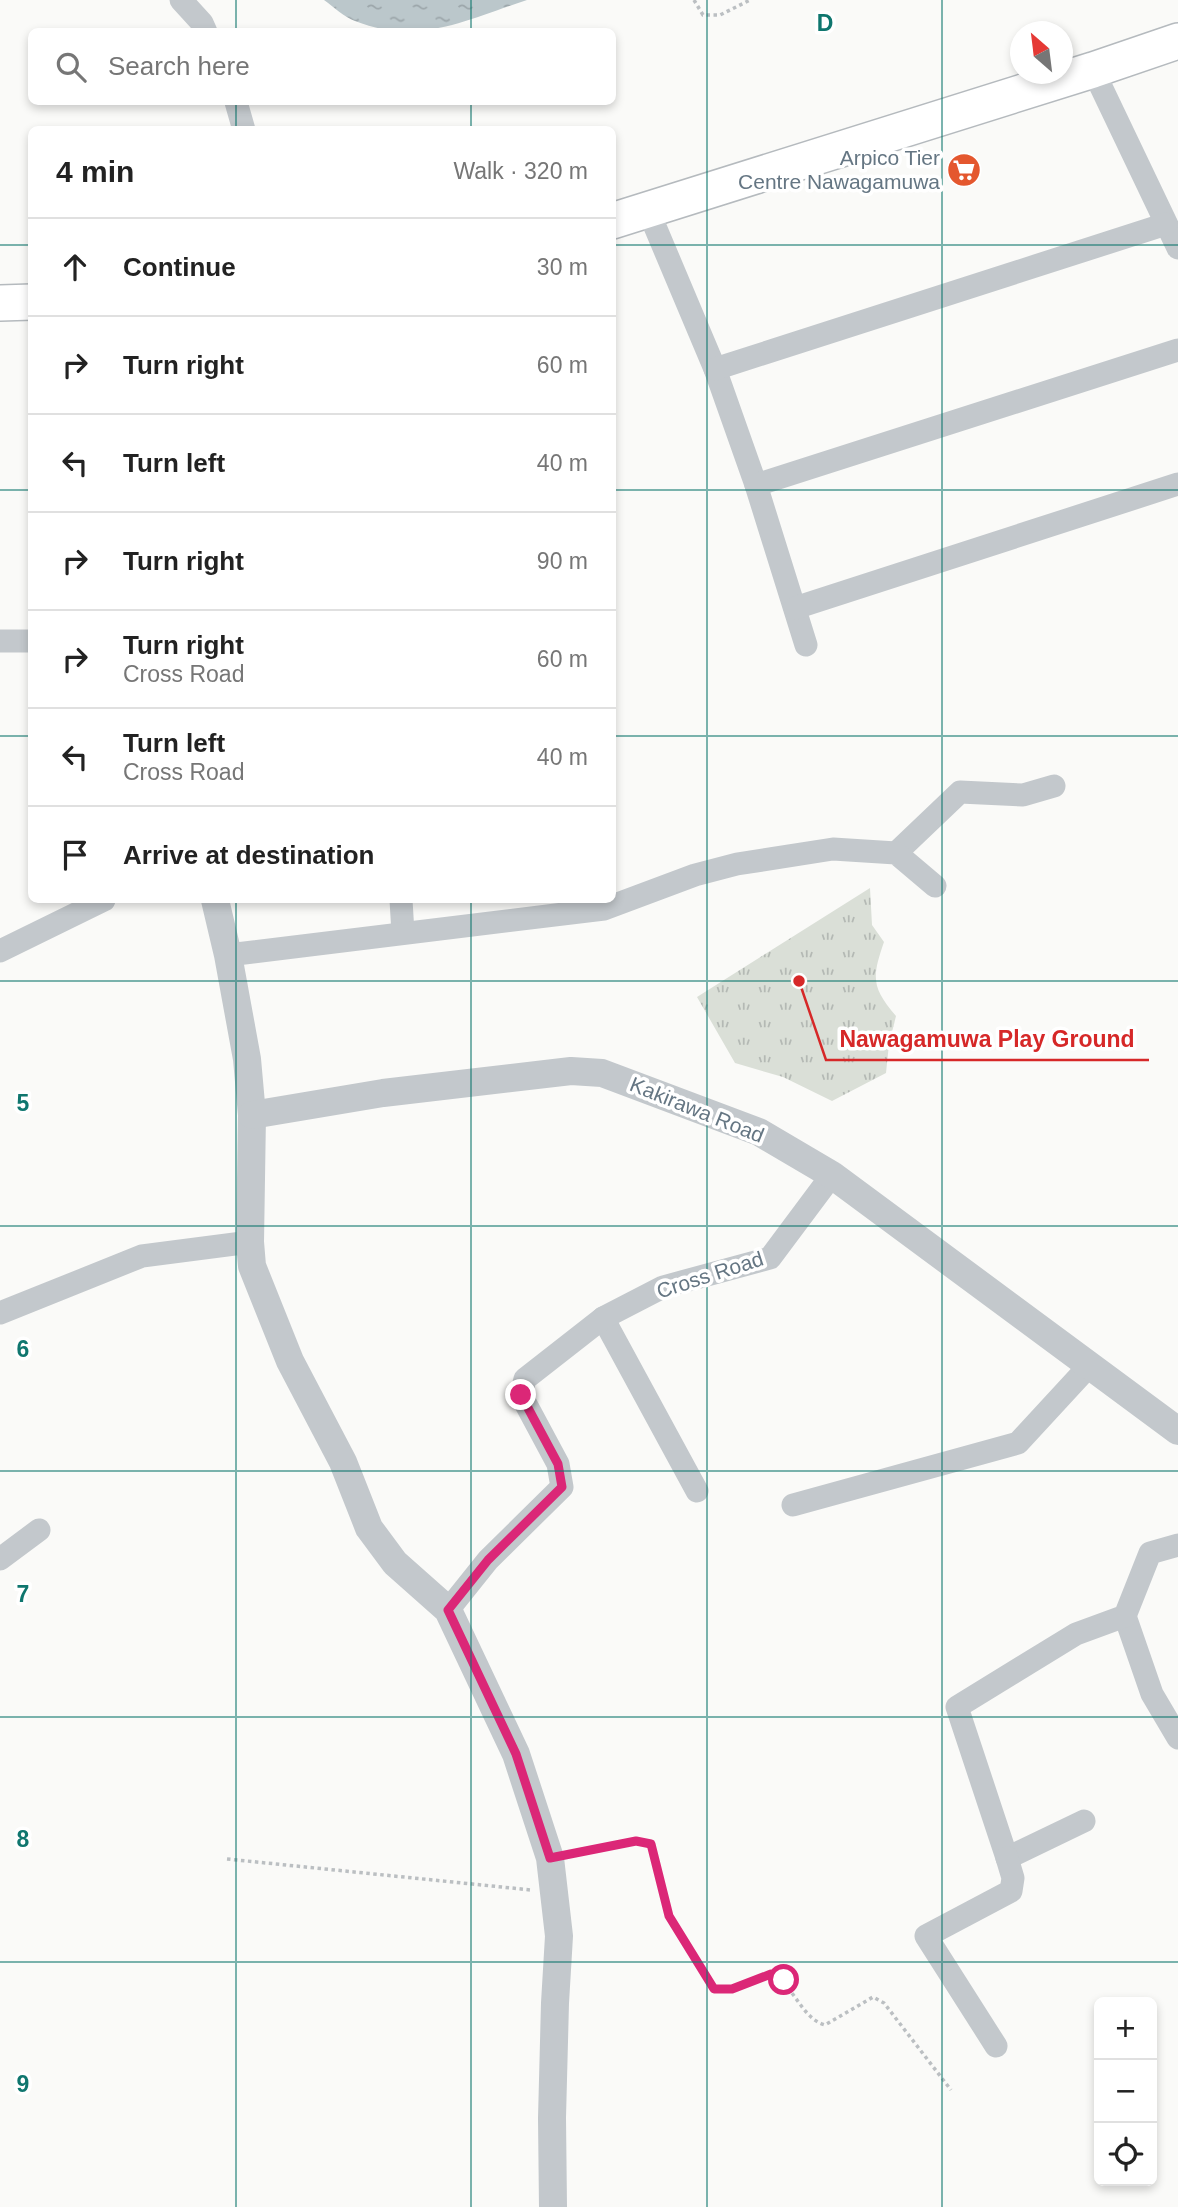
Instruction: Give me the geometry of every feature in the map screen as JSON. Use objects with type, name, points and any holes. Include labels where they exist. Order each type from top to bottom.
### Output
[{"type":"main road","points":[[616,220],[1178,41]]},
{"type":"main road","points":[[0,303],[28,302]]},
{"type":"street","points":[[181,0],[204,28]]},
{"type":"street","points":[[1093,70],[1178,248]]},
{"type":"street","points":[[237,105],[243,126]]},
{"type":"street","points":[[648,210],[715,369],[756,485],[806,645]]},
{"type":"street","points":[[715,369],[1166,224]]},
{"type":"street","points":[[756,485],[1178,350]]},
{"type":"street","points":[[795,608],[1178,484]]},
{"type":"street","points":[[0,641],[28,641]]},
{"type":"street","points":[[896,853],[960,792],[1023,796],[1054,786]]},
{"type":"street","points":[[228,955],[604,909],[695,875],[751,862],[833,849],[896,853],[935,886]]},
{"type":"street","points":[[0,951],[98,903]]},
{"type":"street","points":[[216,903],[247,1059],[252,1115],[252,1266],[290,1361],[343,1462],[369,1528],[396,1563],[448,1610],[516,1754],[550,1858],[559,1936],[552,2092],[553,2207]]},
{"type":"street","points":[[401,903],[403,933]]},
{"type":"street","name":"Kakirawa Road","points":[[252,1115],[383,1093],[571,1071],[603,1073],[760,1132],[832,1175],[1178,1430]]},
{"type":"street","name":"Cross Road","points":[[448,1610],[488,1560],[562,1487],[558,1464],[521,1395],[525,1379],[603,1318],[663,1287],[770,1258],[832,1175]]},
{"type":"street","points":[[0,1313],[142,1256],[250,1242]]},
{"type":"street","points":[[603,1318],[697,1491]]},
{"type":"street","points":[[793,1505],[1018,1443],[1088,1366]]},
{"type":"street","points":[[0,1559],[39,1530]]},
{"type":"street","points":[[1178,1545],[1150,1553],[1125,1616],[1152,1694],[1178,1738]]},
{"type":"street","points":[[996,2046],[926,1936],[1011,1891],[1013,1878],[957,1707],[1076,1634],[1125,1616]]},
{"type":"street","points":[[1007,1858],[1084,1821]]},
{"type":"path","points":[[694,0],[702,15],[720,15],[750,0]]},
{"type":"path","points":[[550,1858],[636,1841],[651,1844],[669,1916],[714,1989],[732,1989],[771,1974],[784,1980],[815,2022],[825,2025],[873,1997],[884,2003],[951,2090]]},
{"type":"path","points":[[227,1859],[554,1892]]},
{"type":"green space","points":[[870,888],[872,925],[884,942],[877,964],[876,981],[882,997],[896,1016],[886,1073],[832,1101],[783,1077],[735,1063],[697,997]]},
{"type":"water","points":[[324,0],[527,0],[437,28],[378,28],[343,14]]},
{"type":"place","name":"Arpico Tier Centre Nawagamuwa","points":[[964,170]]},
{"type":"place","name":"Nawagamuwa Play Ground","points":[[799,981]]},
{"type":"route","points":[[521,1395],[558,1464],[562,1487],[488,1560],[448,1610],[516,1754],[550,1858],[636,1841],[651,1844],[669,1916],[714,1989],[732,1989],[771,1974],[784,1980]]}]
